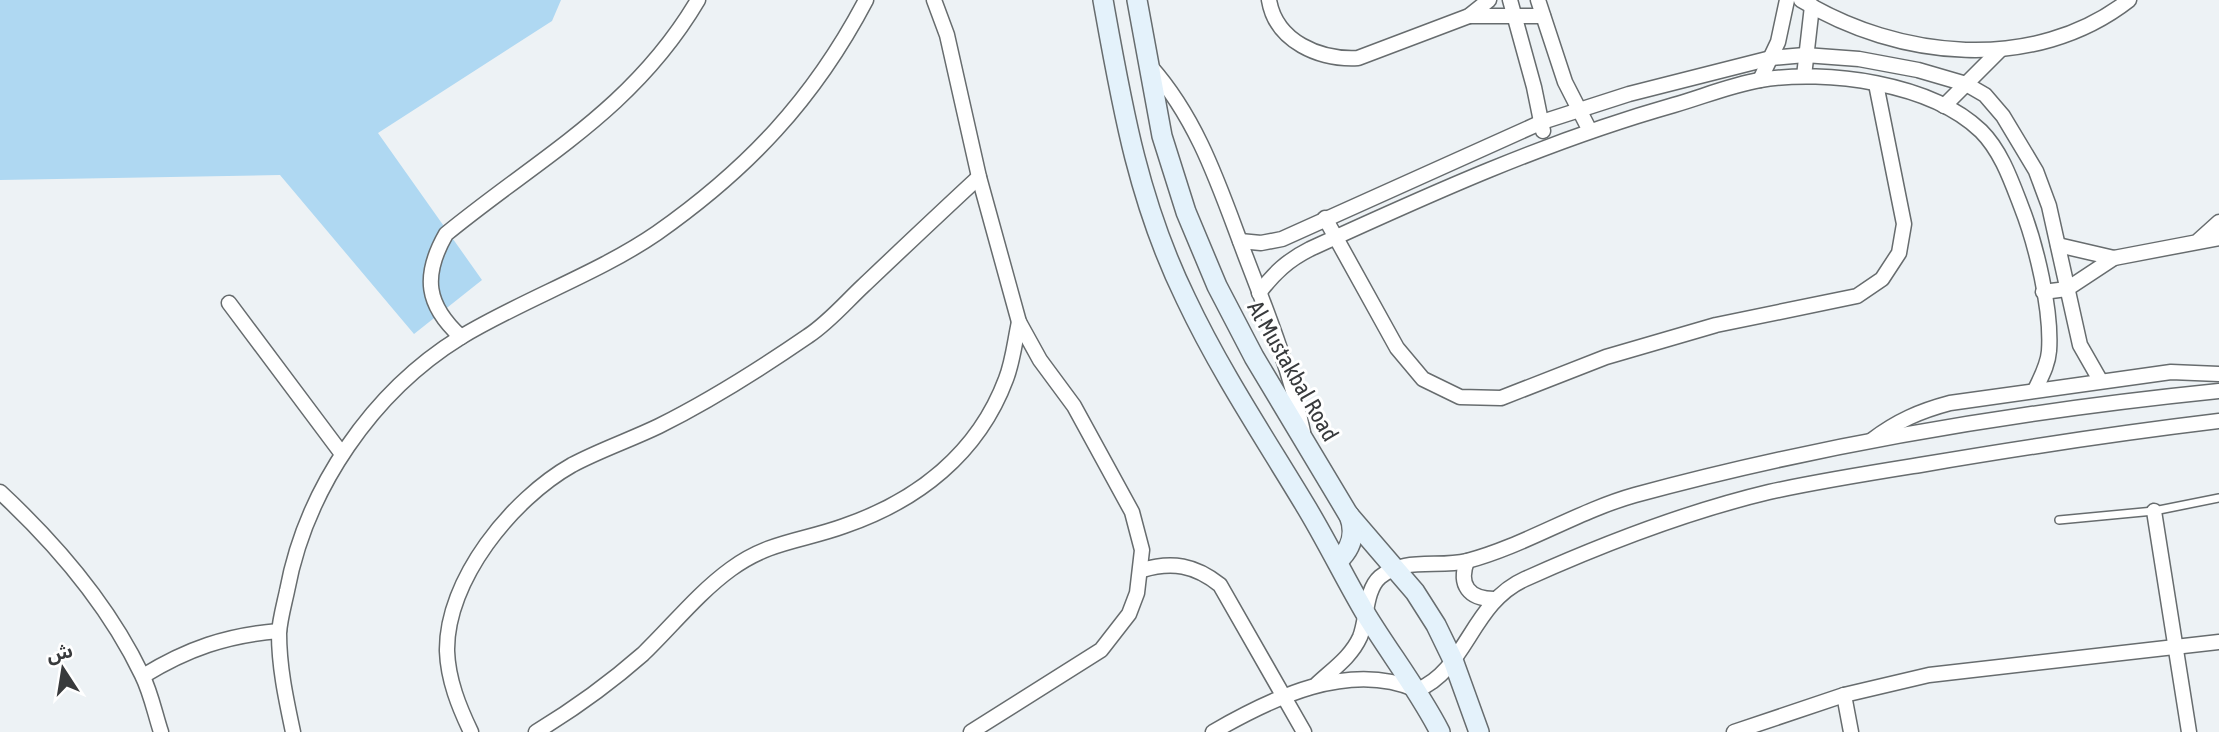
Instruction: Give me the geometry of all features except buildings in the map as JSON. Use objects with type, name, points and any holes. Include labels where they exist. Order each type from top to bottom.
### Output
[{"type":"main road","points":[[1103,0],[1128,141],[1153,221],[1185,299],[1224,372],[1338,561],[1367,615],[1417,690],[1440,732]]},
{"type":"main road","name":"Al Mustakbal Road","points":[[1137,0],[1162,135],[1186,212],[1217,286],[1254,357],[1348,514],[1396,568],[1436,625],[1453,660],[1479,732]]},
{"type":"main road","points":[[1338,561],[1351,544],[1353,534],[1348,514]]},
{"type":"street","points":[[461,337],[444,321],[433,301],[431,289],[434,255],[446,234],[595,123],[642,76],[683,24],[698,0]]},
{"type":"street","points":[[293,732],[282,682],[279,631],[291,567],[317,498],[342,454],[378,408],[415,372],[461,337],[654,234],[725,183],[788,120],[840,49],[866,0]]},
{"type":"street","points":[[934,0],[947,35],[979,177],[1019,322],[1040,360],[1074,407],[1132,512],[1142,550],[1142,570],[1129,614],[1101,650],[971,732]]},
{"type":"street","points":[[1269,0],[1284,30],[1305,48],[1340,59],[1358,58],[1469,16],[1512,7],[1543,16]]},
{"type":"street","points":[[1469,16],[1489,0]]},
{"type":"street","points":[[1538,0],[1553,52],[1590,131]]},
{"type":"street","points":[[1760,80],[1772,58],[1783,26],[1787,0]]},
{"type":"street","points":[[1804,76],[1806,3],[1848,25],[1901,42],[1956,51],[2000,50],[2043,40],[2084,26],[2129,0]]},
{"type":"street","points":[[1512,7],[1542,122],[1544,146]]},
{"type":"street","points":[[1944,106],[2000,50]]},
{"type":"street","points":[[1240,241],[1261,243],[1282,239],[1542,122],[1578,110],[1772,58],[1805,55],[1871,61],[1918,70],[1966,84],[1985,95],[2003,116],[2036,171],[2049,206],[2080,345],[2100,380]]},
{"type":"street","points":[[1149,65],[1189,118],[1240,241],[1290,379],[1304,441]]},
{"type":"street","points":[[1259,293],[1273,274],[1290,260],[1473,174],[1544,146],[1760,80],[1804,76],[1876,84],[1912,92],[1944,106],[1981,131],[1994,147],[2024,214],[2043,292],[2049,353],[2035,390]]},
{"type":"street","points":[[1325,218],[1396,348],[1423,379],[1460,397],[1500,398],[1606,357],[1716,325],[1857,296],[1882,279],[1899,253],[1904,224],[1876,84]]},
{"type":"street","points":[[1981,131],[2003,116]]},
{"type":"street","points":[[471,732],[451,685],[447,651],[451,616],[483,549],[508,517],[537,489],[570,466],[658,426],[740,382],[813,334],[979,177]]},
{"type":"street","points":[[2199,240],[2219,222]]},
{"type":"street","points":[[2043,292],[2067,289],[2115,258],[2219,238]]},
{"type":"street","points":[[2057,245],[2115,258]]},
{"type":"street","points":[[229,303],[342,454]]},
{"type":"street","points":[[536,732],[591,696],[642,654],[731,569],[783,541],[841,527],[895,507],[943,474],[986,420],[1007,378],[1019,322]]},
{"type":"street","points":[[1868,443],[1893,424],[1920,411],[1950,402],[2171,372],[2219,374]]},
{"type":"street","points":[[1317,684],[1351,653],[1367,615],[1372,590],[1379,578],[1396,568],[1466,561],[1631,496],[1761,463],[2009,416],[2219,391]]},
{"type":"street","points":[[1213,732],[1247,712],[1317,684],[1380,679],[1396,681],[1417,690],[1432,684],[1453,660],[1494,599],[1521,581],[1641,530],[1768,493],[2013,449],[2219,421]]},
{"type":"street","points":[[0,492],[34,524],[75,572],[111,622],[143,676],[161,732]]},
{"type":"street","points":[[2154,512],[2178,647],[2189,732]]},
{"type":"street","points":[[1466,561],[1461,575],[1466,590],[1479,599],[1494,599]]},
{"type":"street","points":[[1142,570],[1175,564],[1207,574],[1220,585],[1304,732]]},
{"type":"street","points":[[143,676],[174,657],[208,643],[244,634],[279,631]]},
{"type":"street","points":[[1734,732],[1844,695],[1929,675],[2094,654],[2219,642]]},
{"type":"street","points":[[1844,695],[1851,732]]},
{"type":"lane","points":[[2059,520],[2154,512],[2219,498]]},
{"type":"shaded area","points":[[0,0],[561,0],[552,21],[378,133],[482,280],[414,334],[280,175],[0,180]]}]
